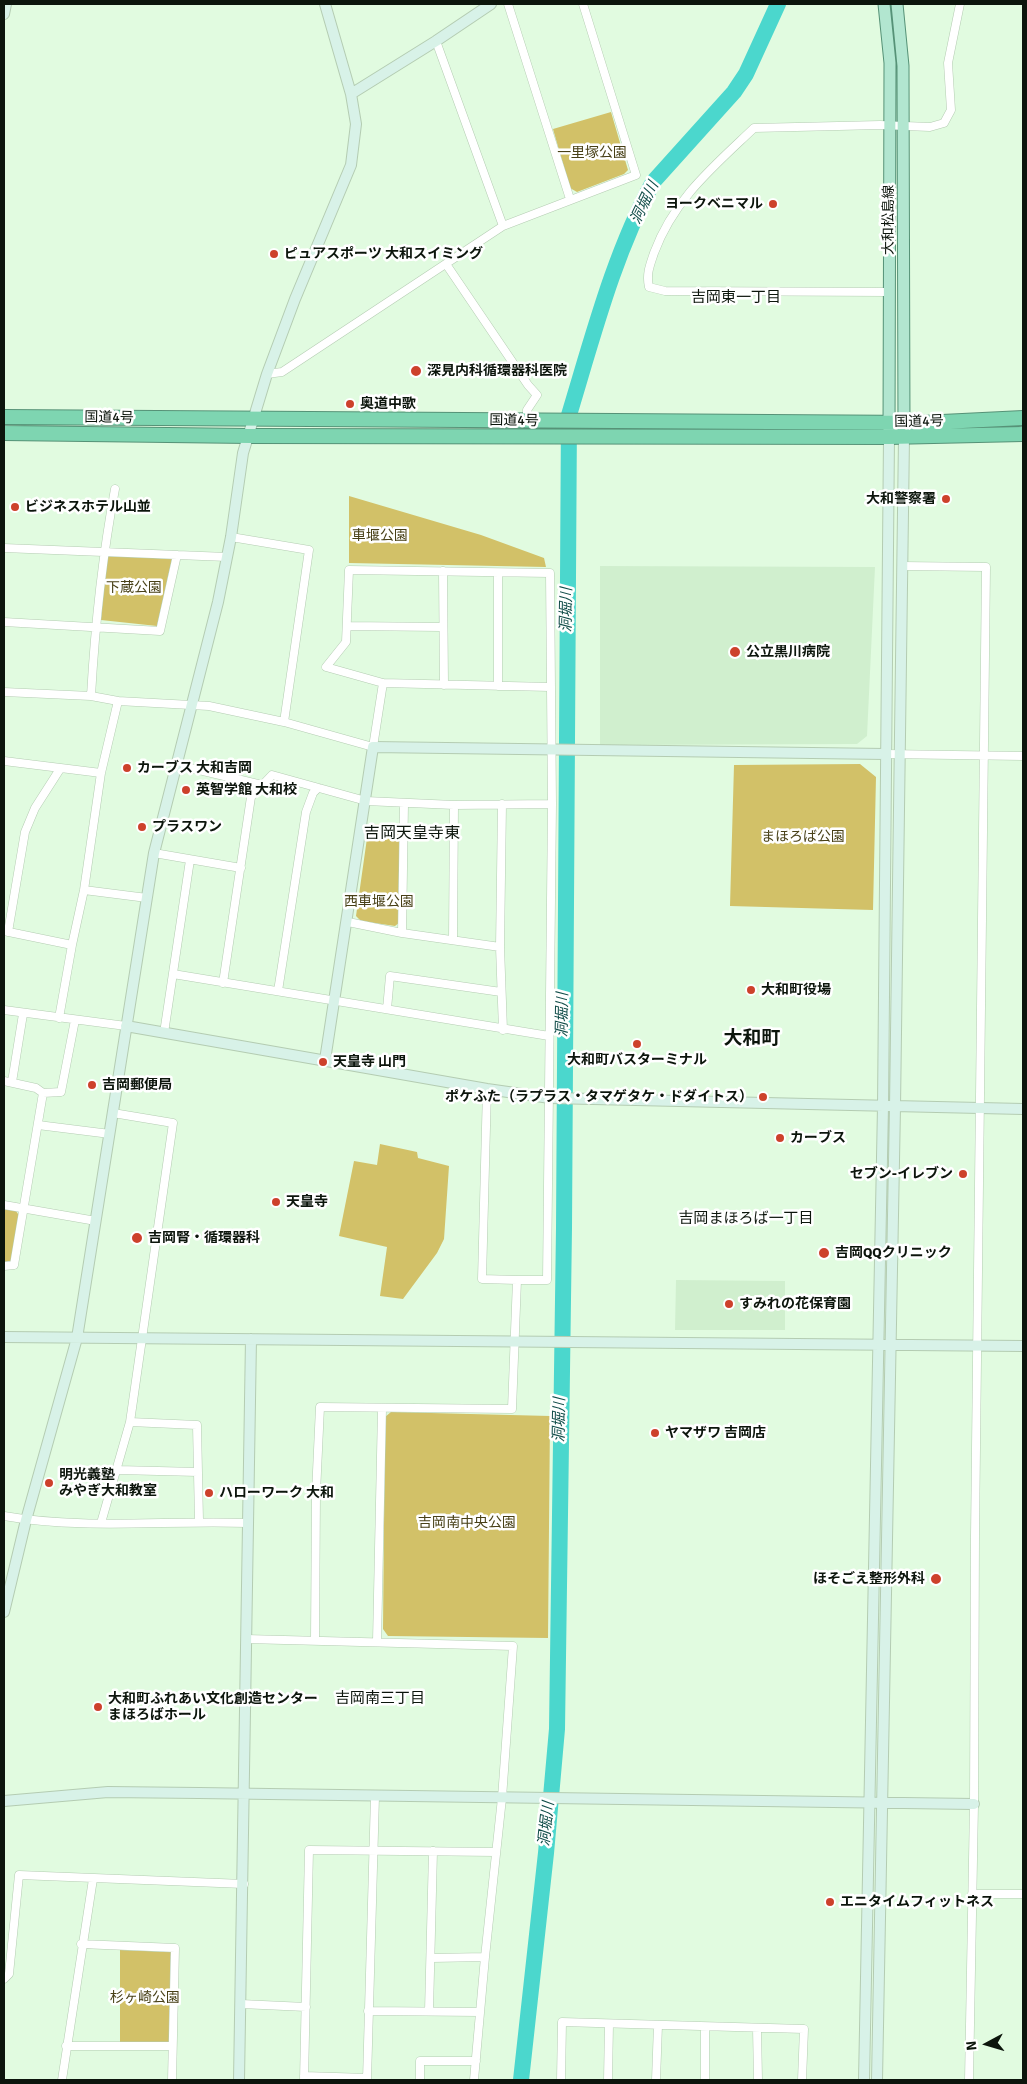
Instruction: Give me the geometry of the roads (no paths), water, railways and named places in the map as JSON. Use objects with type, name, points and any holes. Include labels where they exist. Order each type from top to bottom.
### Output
[{"type":"highway","name":"国道4号","points":[[4,417],[527,421],[562,428]]},
{"type":"highway","name":"国道4号","points":[[588,429],[1023,418]]},
{"type":"highway","name":"国道4号","points":[[4,433],[248,436],[562,428],[889,437],[1023,434]]},
{"type":"main road","name":"大和松島線","points":[[884,4],[889,40],[889,437]]},
{"type":"main road","name":"大和松島線","points":[[897,4],[903,66],[904,437]]},
{"type":"street","points":[[4,14],[6,4]]},
{"type":"street","points":[[4,1612],[26,1520],[77,1338],[154,853],[178,765],[218,602],[231,537],[243,453],[267,374],[295,299],[352,165],[356,124],[351,94],[325,4]]},
{"type":"street","points":[[351,94],[436,41],[490,4]]},
{"type":"street","points":[[508,4],[570,199]]},
{"type":"street","points":[[267,374],[282,372],[503,226],[636,175],[583,4]]},
{"type":"street","points":[[889,292],[655,290],[649,287],[647,278],[658,243],[674,206],[754,128],[889,125],[938,126],[949,117],[951,110],[948,63],[960,4]]},
{"type":"street","points":[[436,41],[503,226]]},
{"type":"street","points":[[446,264],[528,385],[537,395],[527,410],[527,421]]},
{"type":"street","points":[[864,2080],[883,1106],[889,437]]},
{"type":"street","points":[[877,2080],[895,1107],[898,755],[904,437]]},
{"type":"street","points":[[91,696],[95,628],[103,551],[115,489]]},
{"type":"street","points":[[231,537],[309,550],[284,722]]},
{"type":"street","points":[[4,548],[227,557]]},
{"type":"street","points":[[4,622],[160,632],[176,555]]},
{"type":"street","points":[[902,566],[986,567],[974,1804],[969,2080]]},
{"type":"street","points":[[486,1089],[482,1278],[547,1280],[555,1098],[549,1036],[552,804],[550,573],[498,574],[443,571],[349,570],[346,642],[326,667],[383,683],[550,687]]},
{"type":"street","points":[[443,571],[444,685]]},
{"type":"street","points":[[498,574],[498,686]]},
{"type":"street","points":[[347,626],[442,627]]},
{"type":"street","points":[[325,1060],[348,922],[383,683]]},
{"type":"street","points":[[4,692],[91,696],[118,701],[208,706],[284,722],[373,747],[1023,756]]},
{"type":"street","points":[[59,1018],[84,890],[101,774],[118,701]]},
{"type":"street","points":[[4,761],[101,774]]},
{"type":"street","points":[[178,765],[262,785]]},
{"type":"street","points":[[60,769],[35,808],[24,832],[6,931],[72,945]]},
{"type":"street","points":[[223,983],[252,797],[272,774],[366,801],[454,805],[552,804]]},
{"type":"street","points":[[278,990],[306,812],[313,792],[318,788]]},
{"type":"street","points":[[402,933],[404,804]]},
{"type":"street","points":[[502,804],[500,947],[503,1030]]},
{"type":"street","points":[[453,940],[454,805]]},
{"type":"street","points":[[154,853],[241,868]]},
{"type":"street","points":[[164,1033],[190,860]]},
{"type":"street","points":[[84,890],[147,898]]},
{"type":"street","points":[[348,922],[402,933],[500,947]]},
{"type":"street","points":[[173,974],[278,990],[503,1030],[549,1036]]},
{"type":"street","points":[[387,1009],[390,976],[501,992]]},
{"type":"street","points":[[4,1010],[126,1026],[486,1089],[555,1098],[1023,1109]]},
{"type":"street","points":[[23,1014],[8,1081],[36,1088],[43,1093],[61,1092],[75,1020]]},
{"type":"street","points":[[4,1266],[14,1265],[43,1093]]},
{"type":"street","points":[[101,1523],[118,1470],[130,1422],[173,1123],[113,1114]]},
{"type":"street","points":[[38,1125],[110,1134]]},
{"type":"street","points":[[4,1205],[96,1221]]},
{"type":"street","points":[[315,1640],[316,1493],[320,1407],[512,1409],[517,1280]]},
{"type":"street","points":[[4,1336],[580,1340],[1023,1346]]},
{"type":"street","points":[[239,2080],[244,1884],[251,1339]]},
{"type":"street","points":[[377,1641],[382,1409]]},
{"type":"street","points":[[130,1422],[196,1425],[198,1521]]},
{"type":"street","points":[[118,1470],[198,1472]]},
{"type":"street","points":[[4,1516],[26,1520],[101,1523],[198,1521],[248,1524]]},
{"type":"street","points":[[246,1640],[377,1641],[513,1646],[502,1798],[474,2080]]},
{"type":"street","points":[[4,1801],[108,1792],[974,1804]]},
{"type":"street","points":[[375,1796],[372,1849],[367,2079],[304,2078],[309,1850],[372,1849],[496,1852]]},
{"type":"street","points":[[429,2011],[432,1958],[433,1850]]},
{"type":"street","points":[[4,1979],[9,1974],[19,1874],[92,1879],[244,1884]]},
{"type":"street","points":[[62,2080],[92,1879]]},
{"type":"street","points":[[972,1894],[1023,1894]]},
{"type":"street","points":[[81,1944],[175,1948],[172,2080]]},
{"type":"street","points":[[432,1958],[485,1957]]},
{"type":"street","points":[[241,2004],[306,2007]]},
{"type":"street","points":[[368,2011],[480,2012]]},
{"type":"street","points":[[561,2080],[562,2022],[804,2029],[802,2080]]},
{"type":"street","points":[[608,2080],[610,2024]]},
{"type":"street","points":[[656,2080],[658,2025]]},
{"type":"street","points":[[705,2026],[705,2080]]},
{"type":"street","points":[[757,2028],[758,2080]]},
{"type":"street","points":[[66,2046],[172,2046]]},
{"type":"street","points":[[420,2080],[420,2060],[476,2061]]},
{"type":"waterway","name":"洞堀川","points":[[521,2080],[546,1853],[557,1729],[564,1228],[569,415],[605,296],[639,209],[653,182],[734,92],[746,74],[778,4]]},
{"type":"place","name":"ヨークベニマル","points":[[773,204]]},
{"type":"place","name":"ピュアスポーツ 大和スイミング","points":[[274,254]]},
{"type":"place","name":"深見内科循環器科医院","points":[[416,371]]},
{"type":"place","name":"奥道中歌","points":[[350,404]]},
{"type":"place","name":"大和警察署","points":[[946,499]]},
{"type":"place","name":"ビジネスホテル山並","points":[[15,507]]},
{"type":"place","name":"公立黒川病院","points":[[735,652]]},
{"type":"place","name":"カーブス 大和吉岡","points":[[127,768]]},
{"type":"place","name":"英智学館 大和校","points":[[186,790]]},
{"type":"place","name":"プラスワン","points":[[142,827]]},
{"type":"place","name":"大和町役場","points":[[751,990]]},
{"type":"place","name":"大和町バスターミナル","points":[[637,1044]]},
{"type":"place","name":"天皇寺 山門","points":[[323,1062]]},
{"type":"place","name":"吉岡郵便局","points":[[92,1085]]},
{"type":"place","name":"ポケふた（ラプラス・タマゲタケ・ドダイトス）","points":[[763,1097]]},
{"type":"place","name":"カーブス","points":[[780,1138]]},
{"type":"place","name":"セブン-イレブン","points":[[963,1174]]},
{"type":"place","name":"天皇寺","points":[[276,1202]]},
{"type":"place","name":"吉岡腎・循環器科","points":[[137,1238]]},
{"type":"place","name":"吉岡QQクリニック","points":[[824,1253]]},
{"type":"place","name":"すみれの花保育園","points":[[729,1304]]},
{"type":"place","name":"ヤマザワ 吉岡店","points":[[655,1433]]},
{"type":"place","name":"明光義塾 みやぎ大和教室","points":[[49,1483]]},
{"type":"place","name":"ハローワーク 大和","points":[[209,1493]]},
{"type":"place","name":"ほそごえ整形外科","points":[[936,1579]]},
{"type":"place","name":"大和町ふれあい文化創造センター まほろばホール","points":[[98,1707]]},
{"type":"place","name":"エニタイムフィットネス","points":[[830,1902]]},
{"type":"district","name":"吉岡東一丁目","points":[[736,298]]},
{"type":"district","name":"吉岡天皇寺東","points":[[412,834]]},
{"type":"district","name":"大和町","points":[[752,1039]]},
{"type":"district","name":"吉岡まほろば一丁目","points":[[746,1219]]},
{"type":"district","name":"吉岡南三丁目","points":[[380,1699]]},
{"type":"park label","name":"一里塚公園","points":[[592,153]]},
{"type":"park label","name":"車堰公園","points":[[380,536]]},
{"type":"park label","name":"下蔵公園","points":[[134,588]]},
{"type":"park label","name":"まほろば公園","points":[[803,837]]},
{"type":"park label","name":"西車堰公園","points":[[379,902]]},
{"type":"park label","name":"吉岡南中央公園","points":[[467,1523]]},
{"type":"park label","name":"杉ヶ崎公園","points":[[145,1998]]}]
